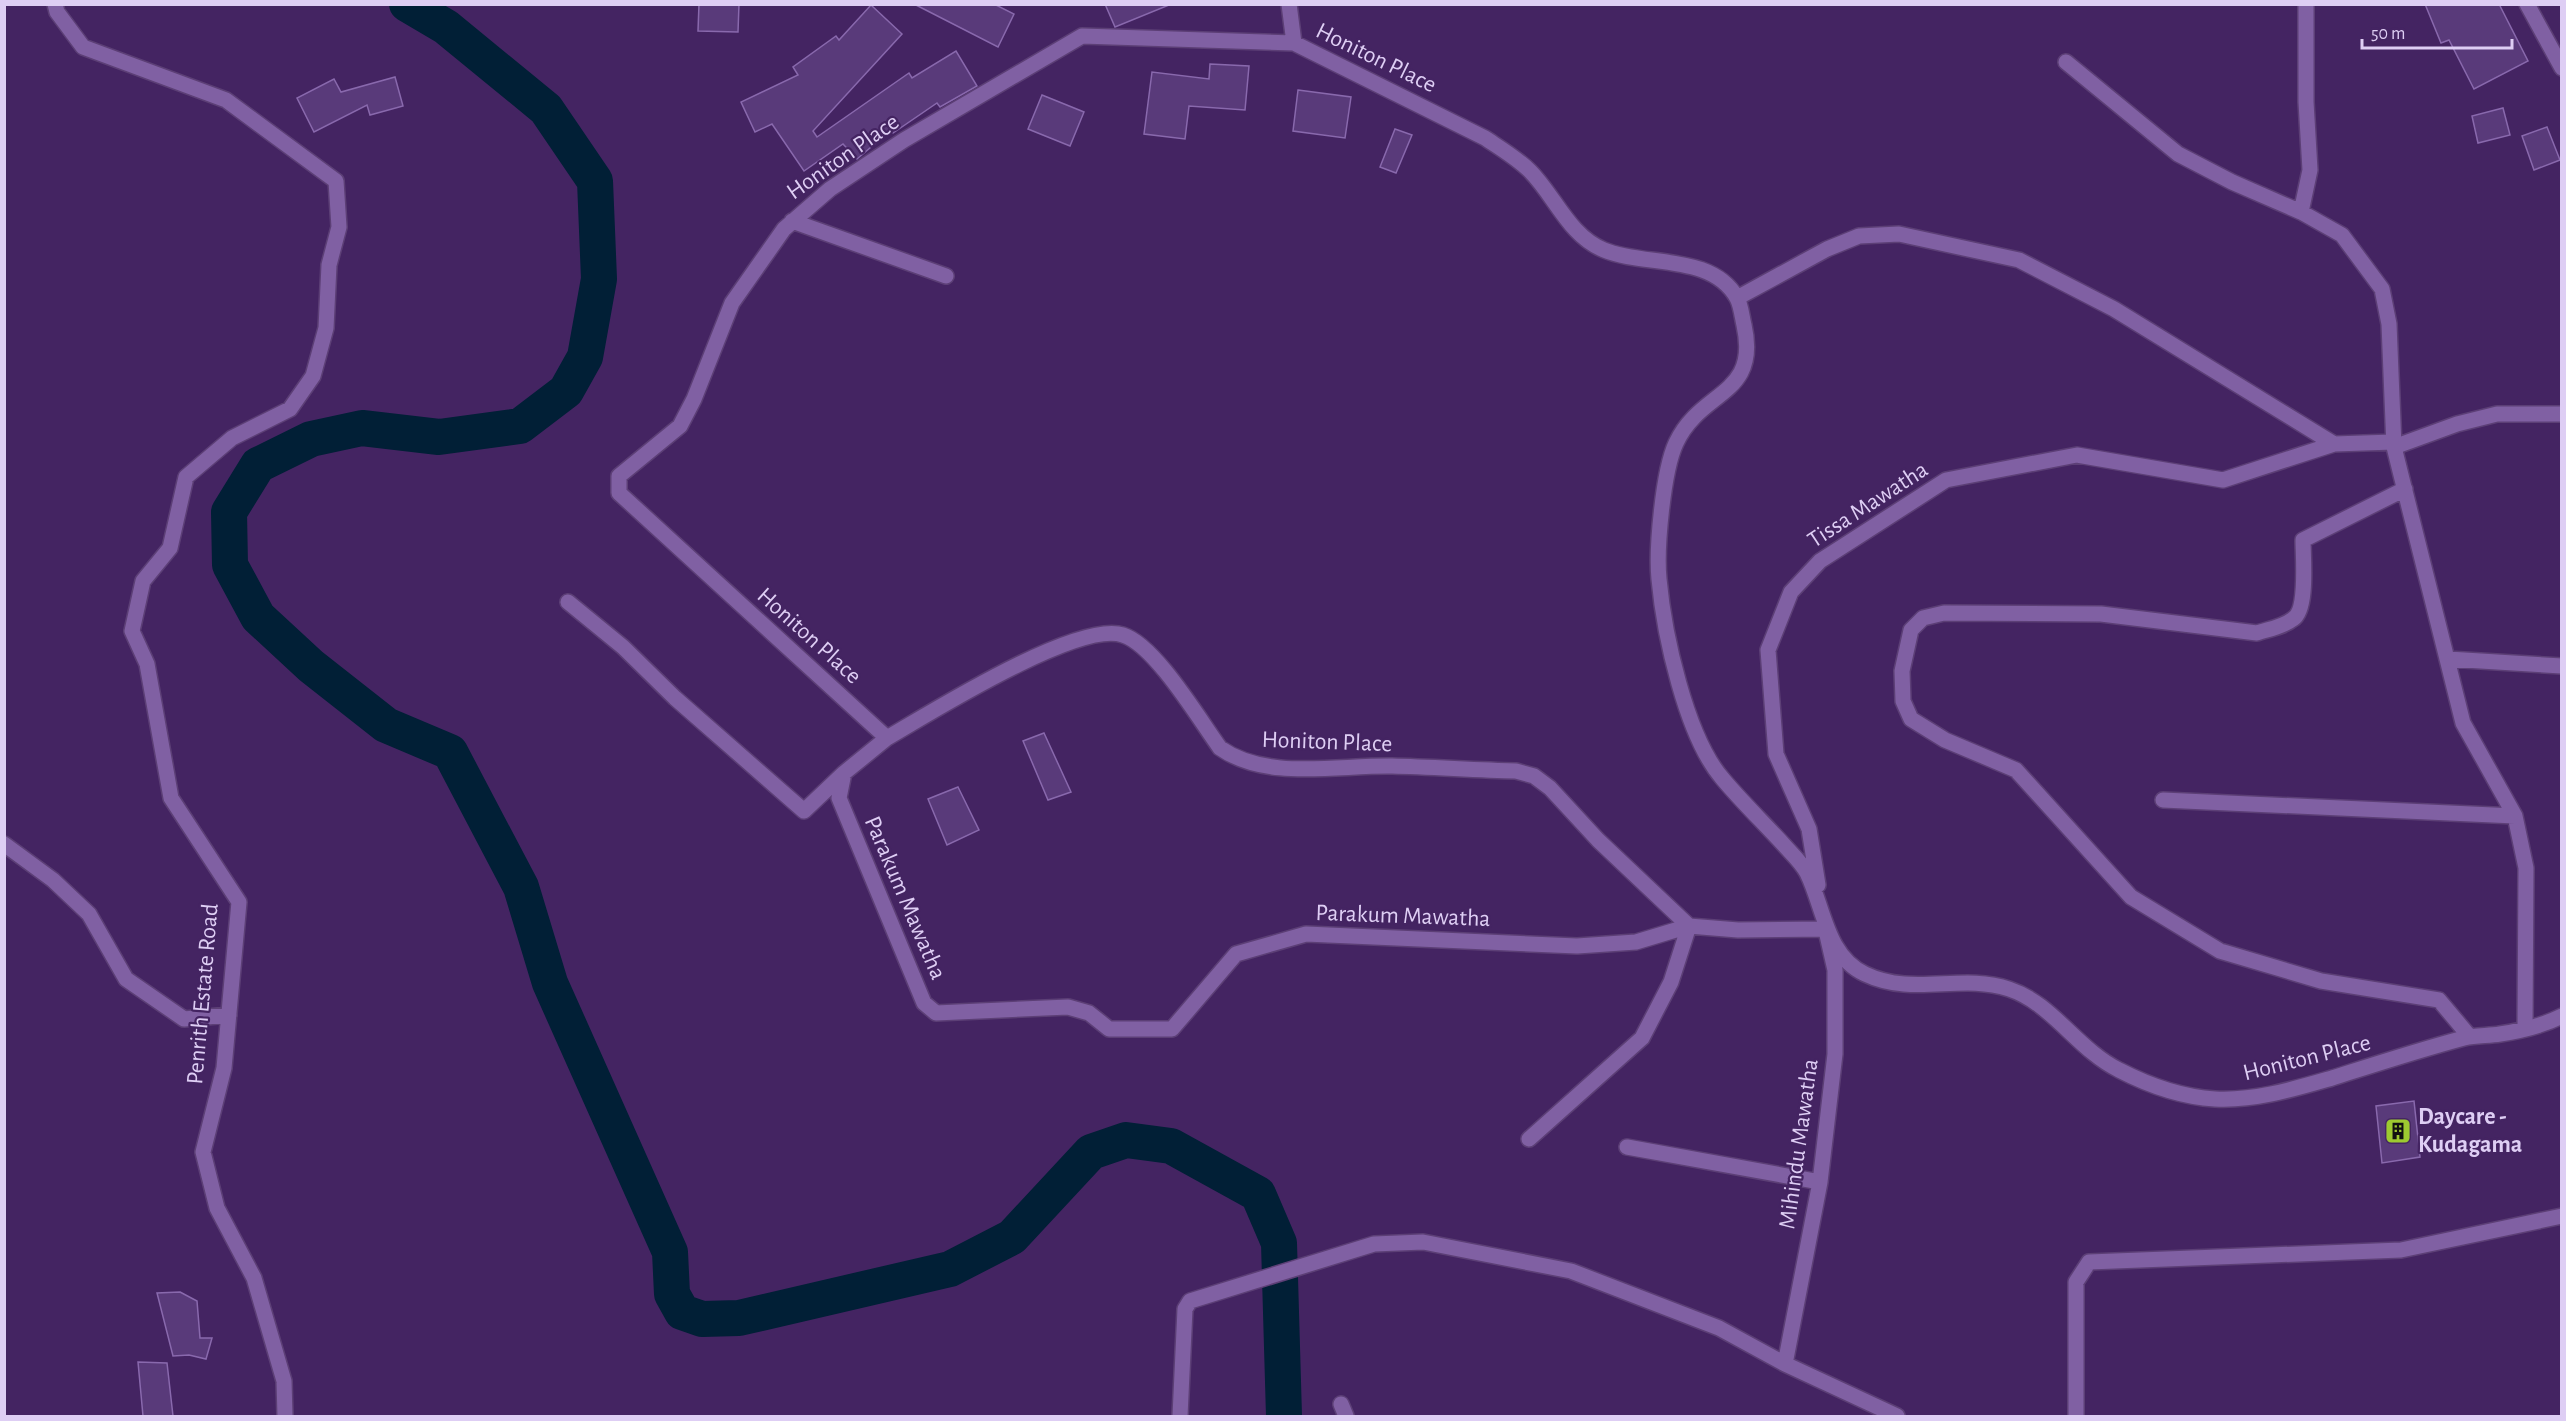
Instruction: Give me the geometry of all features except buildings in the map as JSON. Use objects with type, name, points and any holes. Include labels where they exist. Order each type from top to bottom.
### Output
[{"type":"street","name":"Penrith Estate Road","points":[[55,4],[57,12],[83,46],[226,100],[336,181],[339,227],[329,265],[326,328],[313,376],[290,409],[232,438],[186,477],[170,548],[143,581],[132,631],[147,663],[171,798],[239,902],[224,1068],[203,1152],[217,1208],[254,1278],[284,1382],[285,1416]]},
{"type":"street","points":[[1289,4],[1294,43]]},
{"type":"street","points":[[2301,212],[2310,170],[2306,102],[2306,4]]},
{"type":"street","points":[[2527,4],[2562,68]]},
{"type":"street","name":"Honiton Place","points":[[1689,926],[1598,840],[1550,788],[1534,776],[1516,771],[1391,766],[1292,768],[1255,764],[1234,757],[1220,748],[1158,662],[1123,635],[1108,633],[1079,639],[972,689],[887,738],[619,493],[619,476],[680,426],[694,399],[732,303],[784,229],[831,189],[904,140],[1082,36],[1294,43],[1485,138],[1504,150],[1530,171],[1583,238],[1602,249],[1630,258],[1688,265],[1718,278],[1737,298],[1747,348],[1745,369],[1737,380],[1701,408],[1675,445],[1661,517],[1658,573],[1663,614],[1692,729],[1704,754],[1722,779],[1807,873],[1826,929],[1850,965],[1861,973],[1903,986],[1978,983],[2006,987],[2038,1006],[2114,1068],[2158,1087],[2186,1095],[2216,1099],[2256,1097],[2288,1090],[2470,1036],[2502,1034],[2562,1016]]},
{"type":"street","points":[[2066,62],[2178,154],[2301,212],[2342,235],[2382,290],[2389,324],[2393,445],[2463,723],[2515,816],[2526,868],[2525,1028]]},
{"type":"street","points":[[792,221],[946,276]]},
{"type":"street","points":[[1737,298],[1827,249],[1859,236],[1899,234],[2019,260],[2114,309],[2334,444]]},
{"type":"street","name":"Tissa Mawatha","points":[[1826,929],[1809,829],[1776,754],[1768,650],[1791,592],[1820,561],[1946,480],[2077,455],[2223,480],[2334,444],[2393,445],[2457,424],[2498,414],[2562,414]]},
{"type":"street","points":[[2404,489],[2303,540],[2302,604],[2296,618],[2282,626],[2257,633],[2101,614],[1944,613],[1923,618],[1911,630],[1902,671],[1903,701],[1911,719],[1945,740],[2016,770],[2131,897],[2220,951],[2321,981],[2439,1000],[2470,1036]]},
{"type":"street","points":[[568,602],[623,647],[675,698],[804,811],[844,773],[887,738]]},
{"type":"street","points":[[2448,659],[2562,666]]},
{"type":"street","name":"Parakum Mawatha","points":[[844,773],[839,798],[924,1003],[936,1013],[1068,1007],[1089,1013],[1109,1029],[1172,1029],[1236,954],[1306,934],[1577,946],[1636,942],[1689,926]]},
{"type":"street","points":[[2163,800],[2515,816]]},
{"type":"street","points":[[4,844],[53,880],[89,914],[126,979],[184,1019],[229,1015]]},
{"type":"street","points":[[1529,1139],[1642,1038],[1671,982],[1689,926],[1738,930],[1826,929]]},
{"type":"street","name":"Mihindu Mawatha","points":[[1785,1364],[1820,1182],[1835,1054],[1835,970],[1826,929]]},
{"type":"street","points":[[1627,1148],[1820,1182]]},
{"type":"street","points":[[2076,1416],[2076,1282],[2089,1262],[2401,1250],[2562,1216]]},
{"type":"street","points":[[1180,1416],[1185,1309],[1190,1301],[1322,1262],[1374,1244],[1423,1242],[1571,1271],[1719,1329],[1785,1364],[1897,1416]]},
{"type":"waterway","points":[[407,4],[446,27],[546,109],[595,181],[599,279],[585,357],[566,391],[520,426],[439,437],[362,428],[311,439],[258,465],[229,512],[230,565],[258,617],[311,666],[386,725],[450,752],[521,887],[550,983],[670,1252],[672,1294],[682,1312],[702,1319],[739,1318],[950,1269],[1012,1237],[1091,1152],[1126,1140],[1171,1146],[1258,1194],[1279,1243],[1284,1416]]},
{"type":"place","name":"Daycare - Kudagama","points":[[2398,1131]]}]
